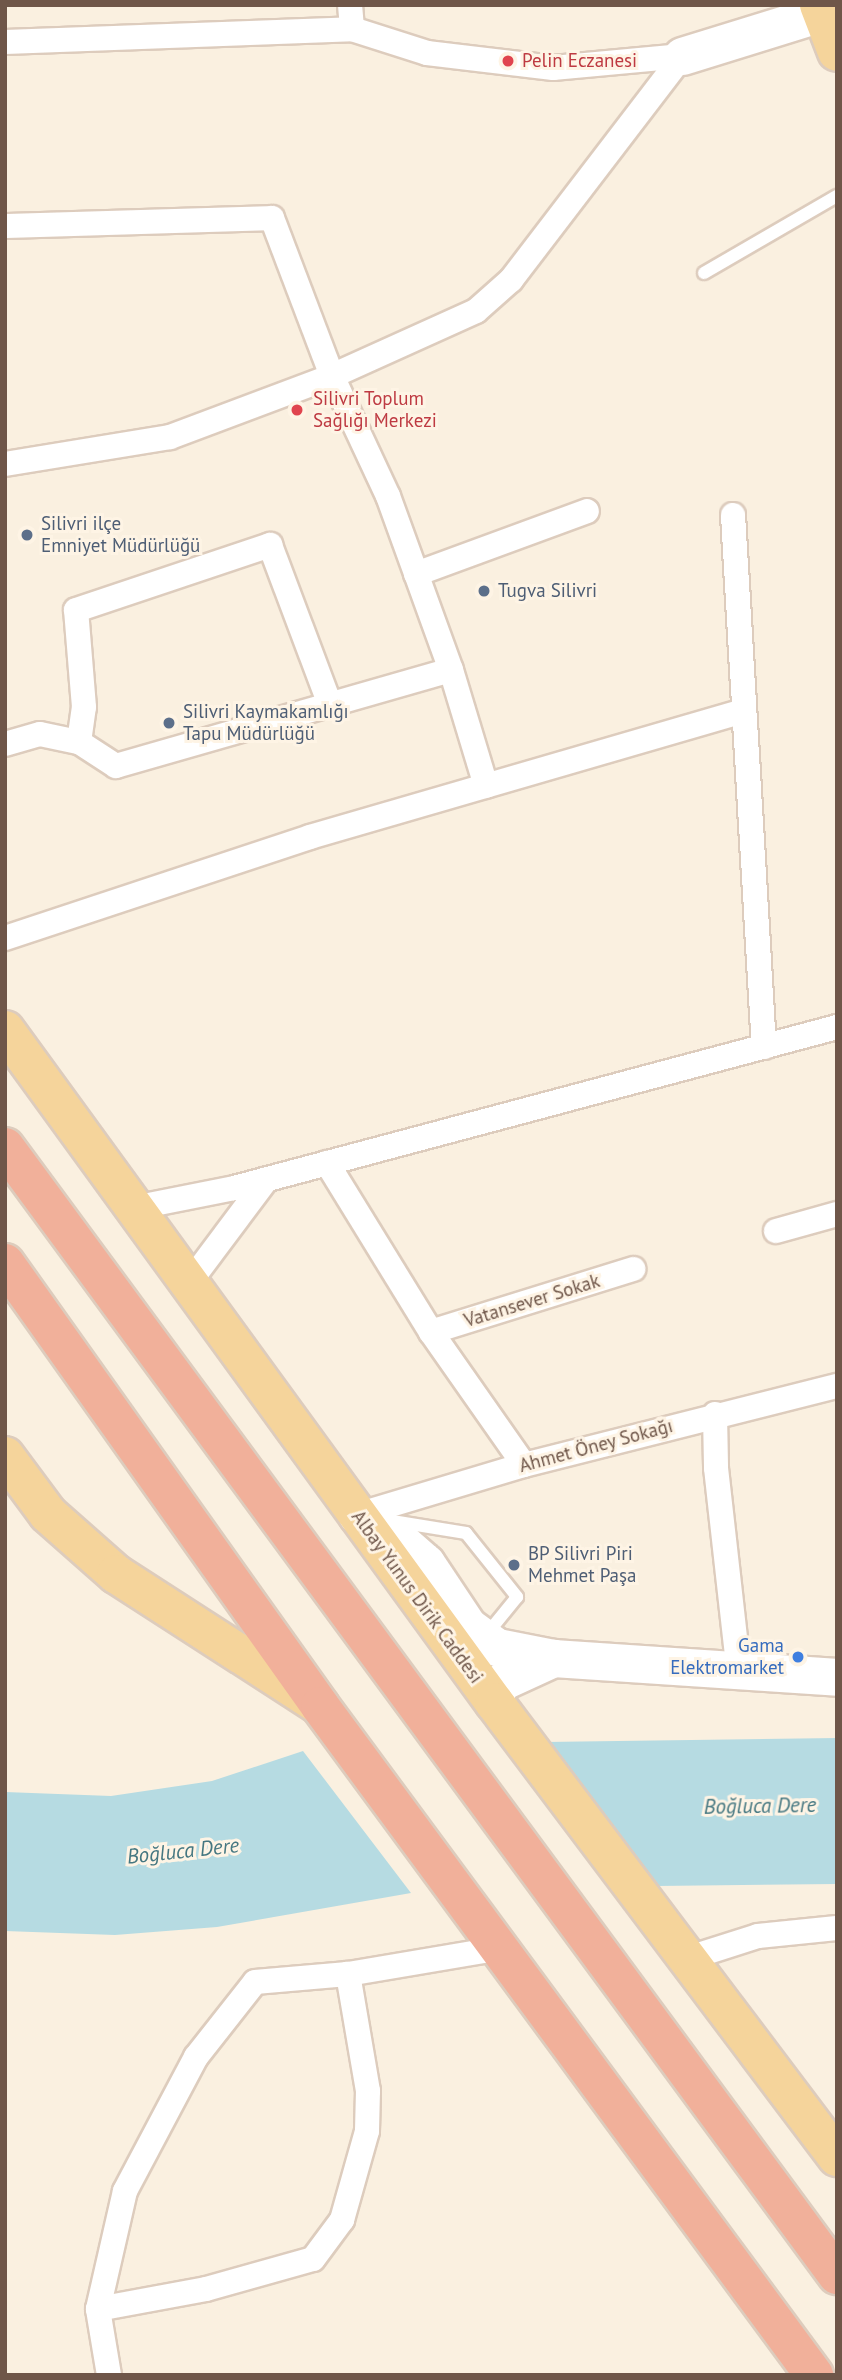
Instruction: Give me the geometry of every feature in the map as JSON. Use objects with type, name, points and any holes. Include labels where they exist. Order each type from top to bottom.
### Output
[{"type":"highway","points":[[5,1147],[837,2275]]},
{"type":"highway","points":[[5,1263],[320,1706],[467,1900],[814,2375]]},
{"type":"main road","points":[[682,56],[826,10],[837,52]]},
{"type":"main road","name":"Albay Yunus Dirik Caddesi","points":[[5,1031],[494,1702],[638,1888],[837,2157]]},
{"type":"main road","points":[[5,1456],[48,1514],[116,1574],[255,1660],[320,1706]]},
{"type":"main road","points":[[357,1515],[395,1536],[426,1563],[468,1626],[482,1640],[498,1647],[554,1658],[739,1672],[837,1676]]},
{"type":"main road","points":[[494,1702],[499,1683],[554,1658]]},
{"type":"street","points":[[5,42],[351,17],[428,52],[553,68],[682,56]]},
{"type":"street","points":[[5,464],[170,437],[332,376],[476,311],[511,280],[682,56]]},
{"type":"street","points":[[5,226],[272,218],[332,376],[388,496],[451,670],[486,786]]},
{"type":"street","points":[[416,575],[587,511]]},
{"type":"street","points":[[733,515],[764,1046]]},
{"type":"street","points":[[79,742],[84,707],[76,610],[270,545],[330,705]]},
{"type":"street","points":[[5,744],[40,734],[79,742],[116,766],[451,670]]},
{"type":"street","points":[[5,938],[310,837],[743,711]]},
{"type":"street","points":[[134,1208],[266,1180],[837,1027]]},
{"type":"street","points":[[327,1163],[431,1332],[524,1465]]},
{"type":"street","points":[[189,1283],[266,1180]]},
{"type":"street","points":[[776,1231],[837,1214]]},
{"type":"street","name":"Vatansever Sokak","points":[[431,1332],[633,1269]]},
{"type":"street","name":"Ahmet Öney Sokağı","points":[[357,1515],[524,1465],[715,1415],[837,1387]]},
{"type":"street","points":[[715,1415],[716,1468],[739,1672]]},
{"type":"street","points":[[689,1958],[758,1936],[837,1928]]},
{"type":"street","points":[[109,2375],[98,2309],[125,2191],[196,2057],[255,1982],[348,1973],[502,1948]]},
{"type":"street","points":[[98,2309],[206,2289],[313,2259],[342,2220],[367,2131],[368,2104],[348,1973]]},
{"type":"lane","points":[[704,273],[837,195]]},
{"type":"lane","points":[[357,1515],[466,1532],[517,1597],[482,1640]]},
{"type":"water","name":"Boğluca Dere","points":[[837,1738],[837,1884],[656,1886],[545,1742]]},
{"type":"water","name":"Boğluca Dere","points":[[303,1751],[411,1893],[217,1927],[115,1935],[5,1931],[5,1792],[111,1796],[212,1781]]},
{"type":"place","name":"Pelin Eczanesi","points":[[508,61]]},
{"type":"place","name":"Silivri Toplum Sağlığı Merkezi","points":[[297,410]]},
{"type":"place","name":"Silivri ilçe Emniyet Müdürlüğü","points":[[27,535]]},
{"type":"place","name":"Tugva Silivri","points":[[484,591]]},
{"type":"place","name":"Silivri Kaymakamlığı Tapu Müdürlüğü","points":[[169,723]]},
{"type":"place","name":"BP Silivri Piri Mehmet Paşa","points":[[514,1565]]},
{"type":"place","name":"Gama Elektromarket","points":[[798,1657]]}]
